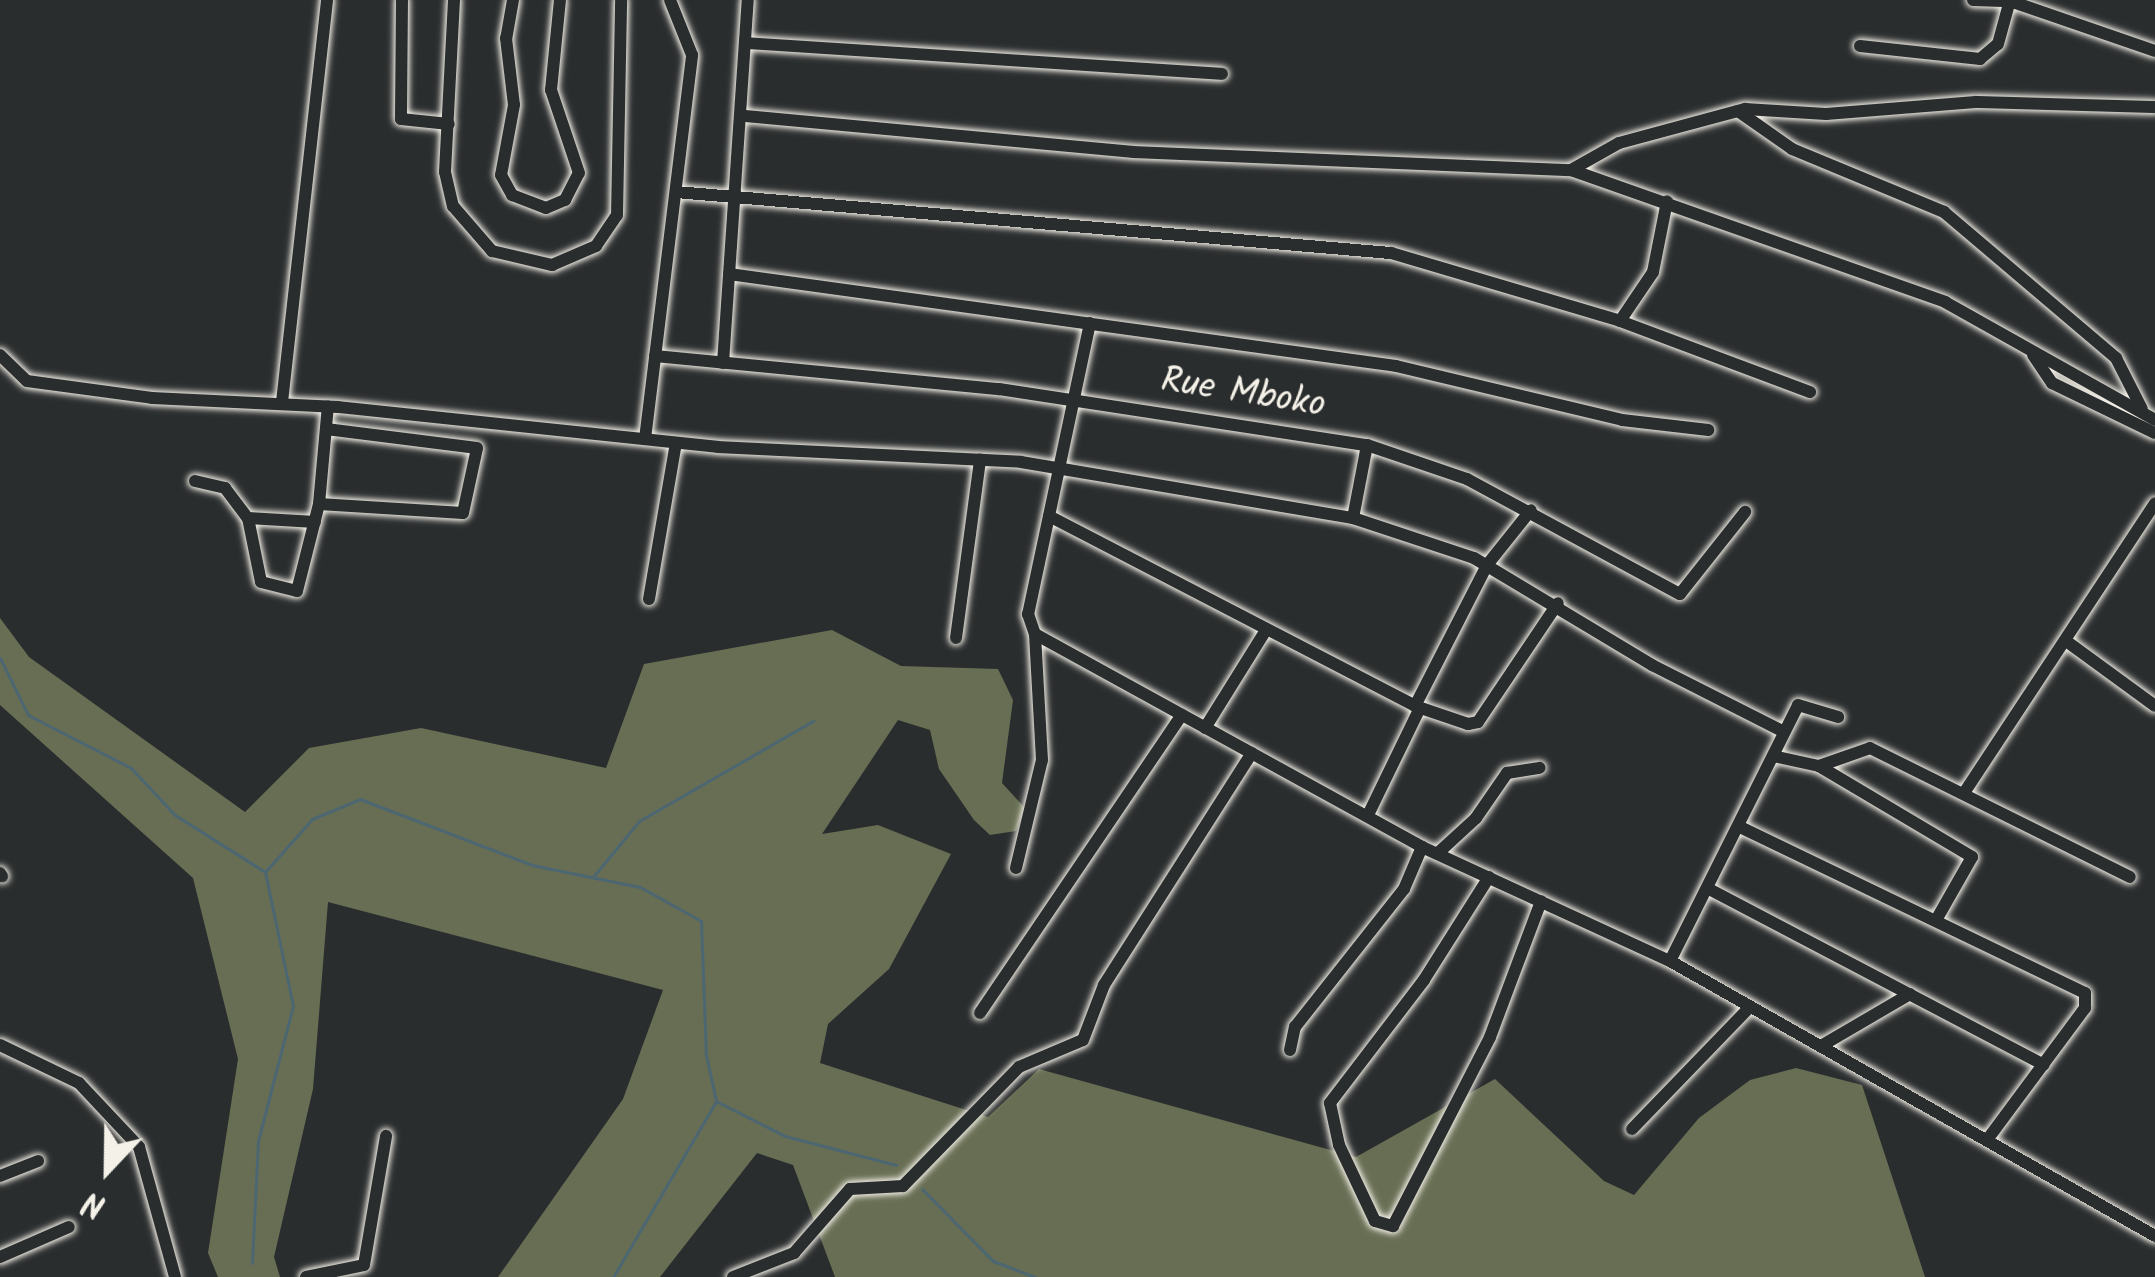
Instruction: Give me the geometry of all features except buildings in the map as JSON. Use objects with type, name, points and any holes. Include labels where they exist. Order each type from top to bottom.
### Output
[{"type":"street","points":[[282,402],[326,0]]},
{"type":"street","points":[[402,0],[400,119],[449,124]]},
{"type":"street","points":[[454,0],[449,192],[478,242],[535,265],[569,261],[596,246],[621,199],[621,0]]},
{"type":"street","points":[[513,0],[506,38],[514,105],[502,175],[512,195],[546,208],[565,200],[579,172],[551,90],[560,0]]},
{"type":"street","points":[[645,439],[692,55],[670,0]]},
{"type":"street","points":[[723,363],[733,196],[746,116],[748,0]]},
{"type":"street","points":[[1973,0],[2010,0],[2155,51]]},
{"type":"street","points":[[1860,46],[1980,59],[1998,44],[2010,0]]},
{"type":"street","points":[[746,43],[1222,74]]},
{"type":"street","points":[[1571,170],[1619,143],[1738,111],[1896,111],[1976,102],[2155,107]]},
{"type":"street","points":[[1738,111],[1792,149],[1944,212],[2116,358],[2150,417]]},
{"type":"street","points":[[746,116],[1133,152],[1571,170],[1945,302],[2150,417]]},
{"type":"street","points":[[676,192],[1249,247],[1358,248],[1620,321],[1810,392]]},
{"type":"street","points":[[1620,321],[1653,272],[1667,201]]},
{"type":"street","points":[[729,274],[1461,377],[1622,420],[1708,430]]},
{"type":"street","points":[[1016,868],[1042,760],[1035,634],[1028,614],[1078,399],[1090,323]]},
{"type":"street","points":[[2031,351],[2052,383],[2155,433]]},
{"type":"street","points":[[0,355],[32,382],[152,398],[282,402],[676,443],[1060,467],[1353,518],[1487,565],[1558,603],[1652,665],[1784,732]]},
{"type":"street","name":"Rue Mboko","points":[[655,356],[1078,399],[1367,445],[1430,464],[1531,510],[1684,595],[1745,512]]},
{"type":"street","points":[[195,481],[224,488],[248,518],[253,569],[282,592],[303,584],[319,504],[328,406]]},
{"type":"street","points":[[319,504],[463,514],[477,448],[326,429]]},
{"type":"street","points":[[650,598],[676,443]]},
{"type":"street","points":[[1353,518],[1367,445]]},
{"type":"street","points":[[956,638],[980,460]]},
{"type":"street","points":[[1964,794],[2155,503]]},
{"type":"street","points":[[1368,815],[1487,565],[1531,510]]},
{"type":"street","points":[[1049,516],[1418,707],[1478,722],[1558,603]]},
{"type":"street","points":[[248,518],[315,522]]},
{"type":"street","points":[[1205,728],[1267,630]]},
{"type":"street","points":[[1035,634],[1422,847],[1670,961],[1990,1136],[2155,1236]]},
{"type":"street","points":[[2066,641],[2155,706]]},
{"type":"street","points":[[1670,961],[1798,705],[1838,717]]},
{"type":"street","points":[[980,1013],[1182,715]]},
{"type":"street","points":[[1819,766],[1870,748],[2130,877]]},
{"type":"street","points":[[733,1277],[794,1252],[858,1185],[903,1186],[1019,1067],[1083,1040],[1104,985],[1252,753]]},
{"type":"street","points":[[1773,756],[1819,766],[1972,857],[1936,920]]},
{"type":"street","points":[[1438,853],[1473,822],[1508,773],[1540,768]]},
{"type":"street","points":[[1740,827],[2084,993],[2085,1007],[1990,1136]]},
{"type":"street","points":[[1290,1050],[1295,1027],[1404,889],[1422,847]]},
{"type":"street","points":[[1489,877],[1424,980],[1330,1103],[1339,1145],[1376,1221],[1393,1226],[1490,1037],[1541,901]]},
{"type":"street","points":[[1709,890],[2044,1065]]},
{"type":"street","points":[[1821,1046],[1910,994]]},
{"type":"street","points":[[1632,1129],[1749,1008]]},
{"type":"street","points":[[0,1046],[79,1083],[140,1147],[153,1174],[176,1277]]},
{"type":"street","points":[[306,1277],[356,1269],[368,1258],[386,1136]]},
{"type":"street","points":[[0,1176],[38,1161]]},
{"type":"street","points":[[0,1257],[69,1227]]},
{"type":"green space","points":[[0,618],[29,657],[245,812],[309,748],[421,728],[606,768],[644,664],[832,630],[901,666],[998,669],[1013,700],[1002,783],[1025,808],[1016,831],[990,835],[974,820],[939,769],[930,730],[898,720],[822,834],[878,825],[951,854],[889,969],[828,1024],[820,1063],[988,1117],[1039,1069],[1356,1157],[1495,1079],[1604,1181],[1634,1195],[1699,1118],[1750,1080],[1796,1068],[1862,1085],[1925,1277],[835,1277],[793,1165],[757,1153],[660,1277],[498,1277],[623,1099],[663,990],[328,902],[313,1089],[274,1257],[280,1277],[218,1277],[208,1253],[238,1059],[193,878],[0,705]]},
{"type":"waterway","points":[[0,658],[28,715],[131,768],[175,815],[265,872],[312,819],[360,799],[532,865],[640,887],[701,921],[706,1055],[716,1101],[785,1136],[896,1165]]},
{"type":"waterway","points":[[593,877],[639,821],[813,721]]},
{"type":"waterway","points":[[252,1263],[258,1141],[293,1006],[265,872]]},
{"type":"waterway","points":[[613,1277],[715,1103]]},
{"type":"waterway","points":[[922,1189],[993,1261],[1035,1277]]}]
